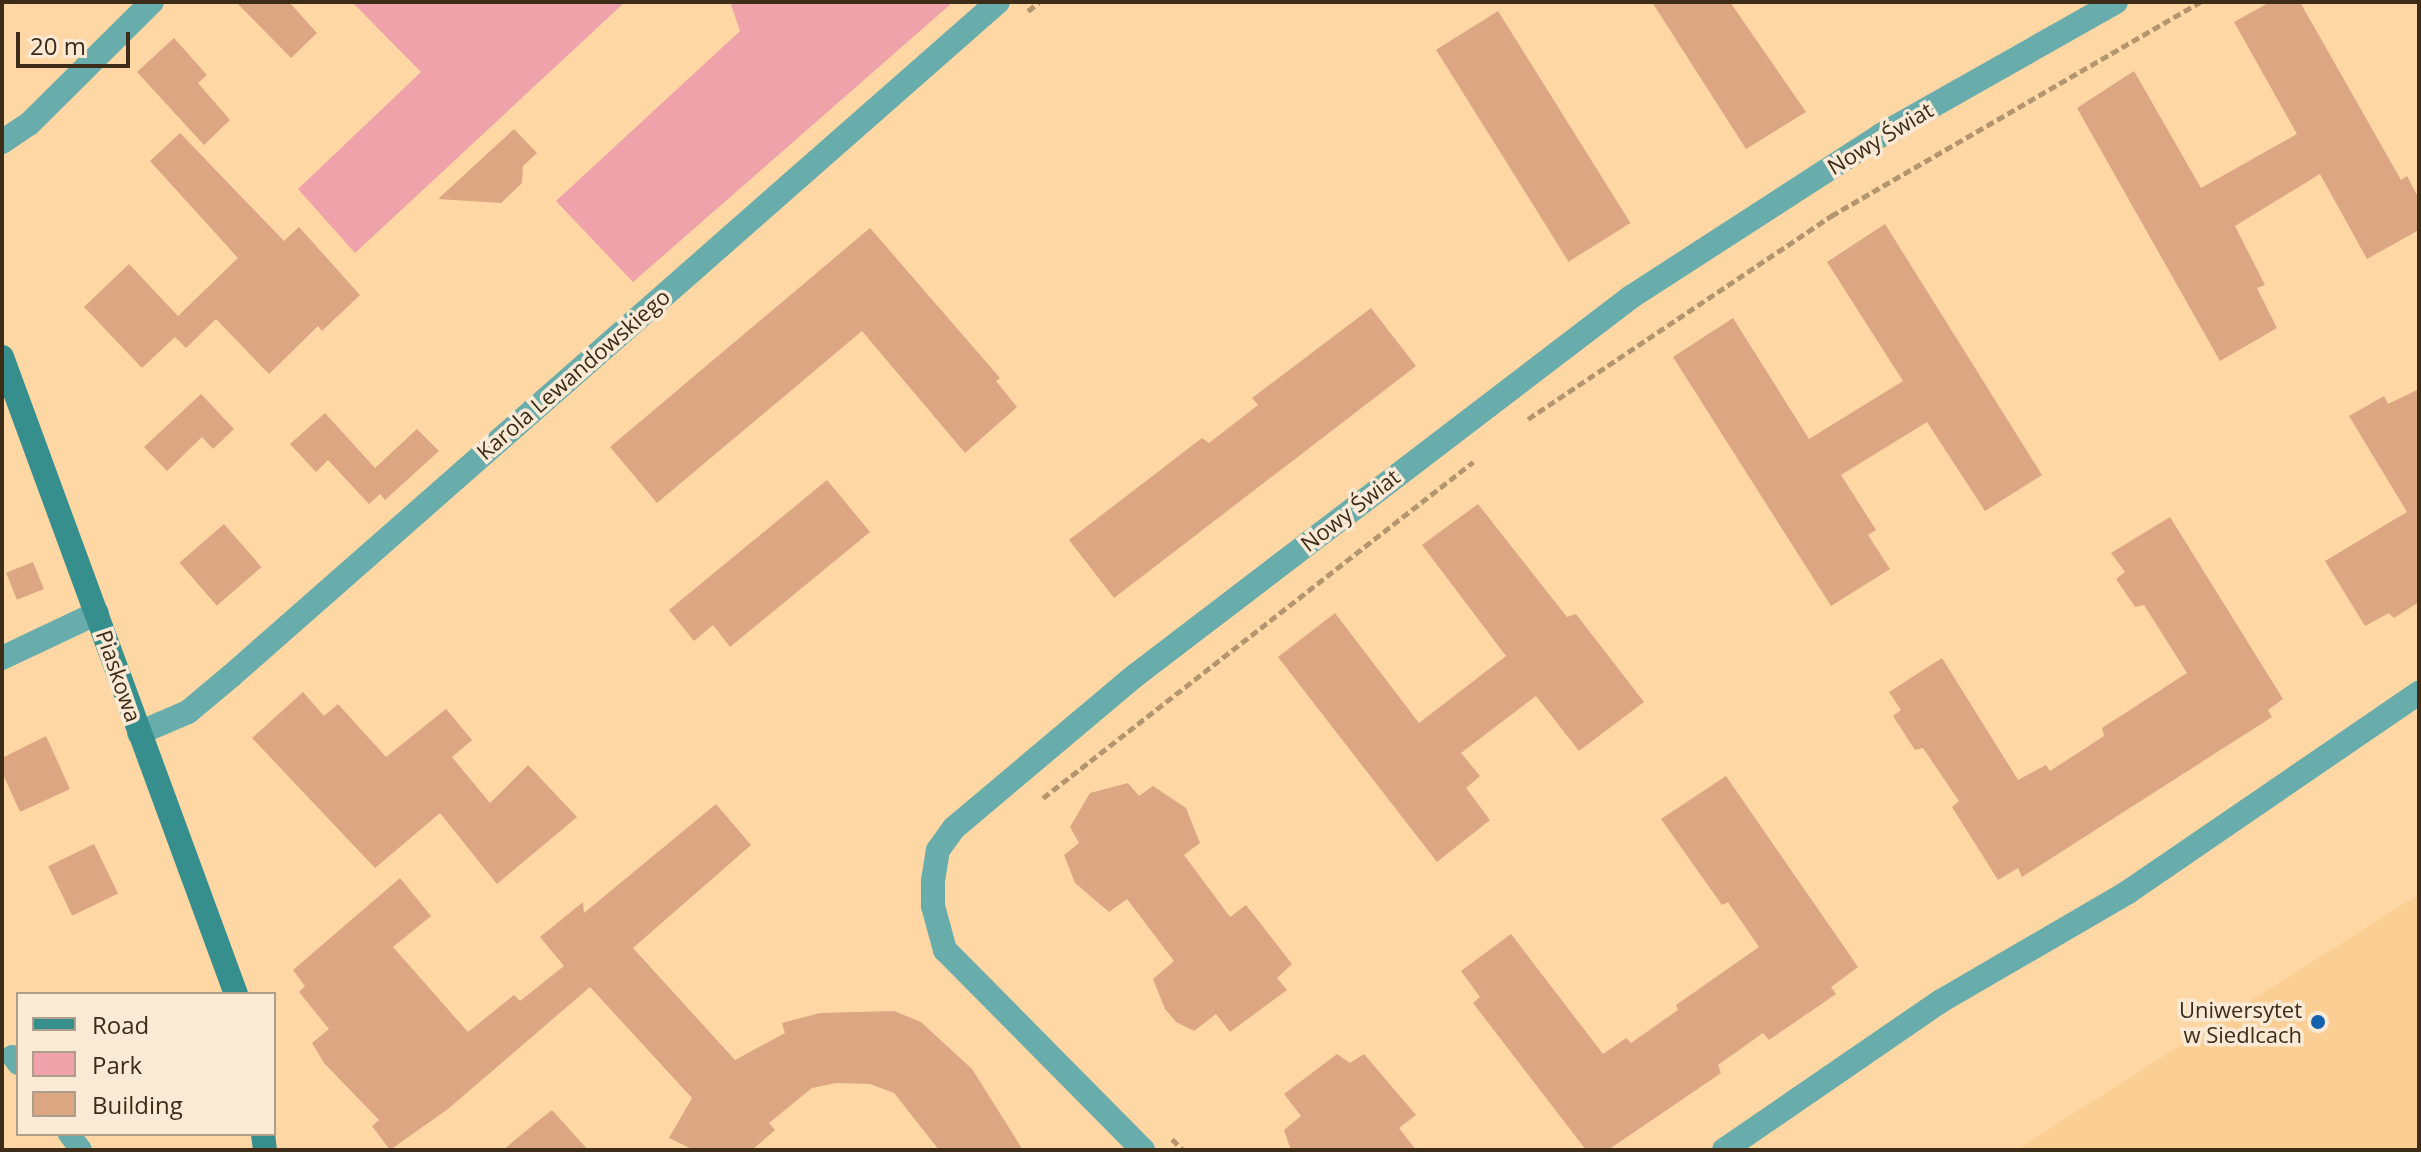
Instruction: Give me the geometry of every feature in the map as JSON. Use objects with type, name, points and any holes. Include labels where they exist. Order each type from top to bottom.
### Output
[{"type":"street","points":[[2,142],[29,124],[152,2]]},
{"type":"street","name":"Karola Lewandowskiego","points":[[139,733],[188,712],[231,676],[998,2]]},
{"type":"street","name":"Nowy Świat","points":[[1143,1150],[963,975],[945,950],[937,932],[933,881],[938,850],[954,828],[1136,675],[1631,297],[1881,135],[2116,2]]},
{"type":"street","name":"Piaskowa","points":[[2,357],[235,992]]},
{"type":"street","points":[[2,658],[97,613]]},
{"type":"street","points":[[1724,1150],[1941,1001],[2128,892],[2419,693]]},
{"type":"path","points":[[1526,420],[1831,216],[2200,2]]},
{"type":"path","points":[[1034,806],[1479,456]]},
{"type":"path","points":[[1162,1129],[1183,1150]]},
{"type":"shaded area","name":"Uniwersytet w Siedlcach","points":[[2419,894],[2419,1150],[2016,1150]]},
{"type":"green space","points":[[352,2],[625,2],[355,253],[298,189],[421,72]]},
{"type":"green space","points":[[730,2],[953,2],[633,282],[556,201],[740,31]]},
{"type":"building","points":[[236,2],[289,2],[317,33],[291,58]]},
{"type":"building","points":[[1652,2],[1730,2],[1806,112],[1746,149]]},
{"type":"building","points":[[2270,2],[2300,2],[2401,180],[2407,176],[2419,199],[2419,230],[2367,259],[2320,174],[2235,226],[2265,285],[2257,288],[2277,328],[2220,361],[2077,108],[2134,71],[2201,188],[2297,134],[2234,22]]},
{"type":"building","points":[[1498,11],[1630,223],[1569,262],[1436,50]]},
{"type":"building","points":[[174,38],[207,75],[198,83],[230,120],[204,145],[137,72]]},
{"type":"building","points":[[514,129],[537,153],[523,166],[522,183],[501,203],[438,199]]},
{"type":"building","points":[[180,133],[284,241],[299,227],[360,295],[322,331],[318,326],[269,374],[216,319],[186,348],[175,337],[142,368],[84,307],[129,264],[178,316],[238,258],[150,161]]},
{"type":"building","points":[[1885,224],[2042,475],[1985,511],[1927,422],[1841,475],[1876,530],[1868,535],[1890,569],[1831,606],[1673,357],[1733,318],[1809,439],[1903,381],[1827,262]]},
{"type":"building","points":[[870,228],[1000,378],[996,381],[1017,407],[965,453],[862,331],[657,503],[610,447]]},
{"type":"building","points":[[1371,308],[1416,366],[1114,598],[1069,540],[1202,438],[1209,443],[1258,405],[1252,398]]},
{"type":"building","points":[[2419,389],[2419,602],[2394,618],[2389,613],[2365,626],[2325,561],[2407,512],[2349,416],[2384,396],[2388,404]]},
{"type":"building","points":[[201,394],[234,429],[213,449],[202,437],[167,471],[144,447]]},
{"type":"building","points":[[325,413],[375,468],[417,429],[439,451],[385,500],[380,494],[369,504],[328,460],[316,472],[290,444]]},
{"type":"building","points":[[827,480],[870,532],[730,647],[713,625],[694,641],[669,610]]},
{"type":"building","points":[[1478,504],[1567,617],[1576,614],[1644,702],[1579,751],[1536,696],[1461,753],[1480,776],[1466,788],[1490,820],[1437,862],[1278,657],[1335,613],[1419,723],[1506,656],[1422,545]]},
{"type":"building","points":[[2170,517],[2283,699],[2268,710],[2272,717],[2022,877],[2018,868],[1998,880],[1952,807],[1959,801],[1923,748],[1915,750],[1893,716],[1901,710],[1889,692],[1942,658],[2018,780],[2046,765],[2050,771],[2104,736],[2102,728],[2187,673],[2144,605],[2135,607],[2116,579],[2125,572],[2111,553]]},
{"type":"building","points":[[224,524],[261,567],[217,606],[179,563]]},
{"type":"building","points":[[33,562],[44,589],[17,600],[6,573]]},
{"type":"building","points":[[303,692],[324,716],[338,704],[386,757],[446,709],[472,740],[452,757],[490,803],[528,765],[577,817],[497,884],[440,813],[375,868],[252,738]]},
{"type":"building","points":[[46,736],[70,789],[20,812],[2,772],[2,758]]},
{"type":"building","points":[[1726,776],[1858,967],[1831,987],[1836,994],[1769,1040],[1763,1033],[1718,1065],[1721,1073],[1608,1150],[1586,1150],[1473,1003],[1480,997],[1461,971],[1511,934],[1603,1054],[1626,1038],[1631,1043],[1678,1010],[1676,1005],[1759,947],[1728,902],[1722,905],[1661,819]]},
{"type":"building","points":[[1128,783],[1139,796],[1153,786],[1186,808],[1200,843],[1184,855],[1230,917],[1246,905],[1292,964],[1277,978],[1287,990],[1230,1032],[1216,1014],[1194,1031],[1176,1022],[1165,1009],[1153,979],[1174,961],[1127,899],[1109,912],[1075,883],[1064,855],[1079,843],[1070,827],[1090,793]]},
{"type":"building","points":[[716,804],[751,845],[633,948],[735,1060],[785,1033],[782,1023],[820,1013],[894,1011],[921,1022],[972,1069],[1023,1150],[939,1150],[894,1093],[870,1084],[836,1083],[812,1088],[769,1123],[775,1130],[752,1150],[694,1150],[669,1138],[692,1098],[590,987],[448,1109],[390,1150],[372,1126],[379,1120],[324,1063],[312,1043],[329,1029],[299,992],[305,986],[293,970],[400,878],[431,916],[393,947],[468,1032],[514,995],[520,1001],[564,966],[540,937],[583,902],[584,913]]},
{"type":"building","points":[[94,844],[118,893],[72,916],[48,866]]},
{"type":"building","points":[[1337,1054],[1350,1063],[1364,1054],[1416,1115],[1399,1128],[1416,1150],[1291,1150],[1284,1130],[1301,1116],[1284,1094]]},
{"type":"building","points":[[552,1110],[588,1150],[503,1150],[538,1121]]},
{"type":"place","name":"Uniwersytet w Siedlcach","points":[[2318,1022]]}]
